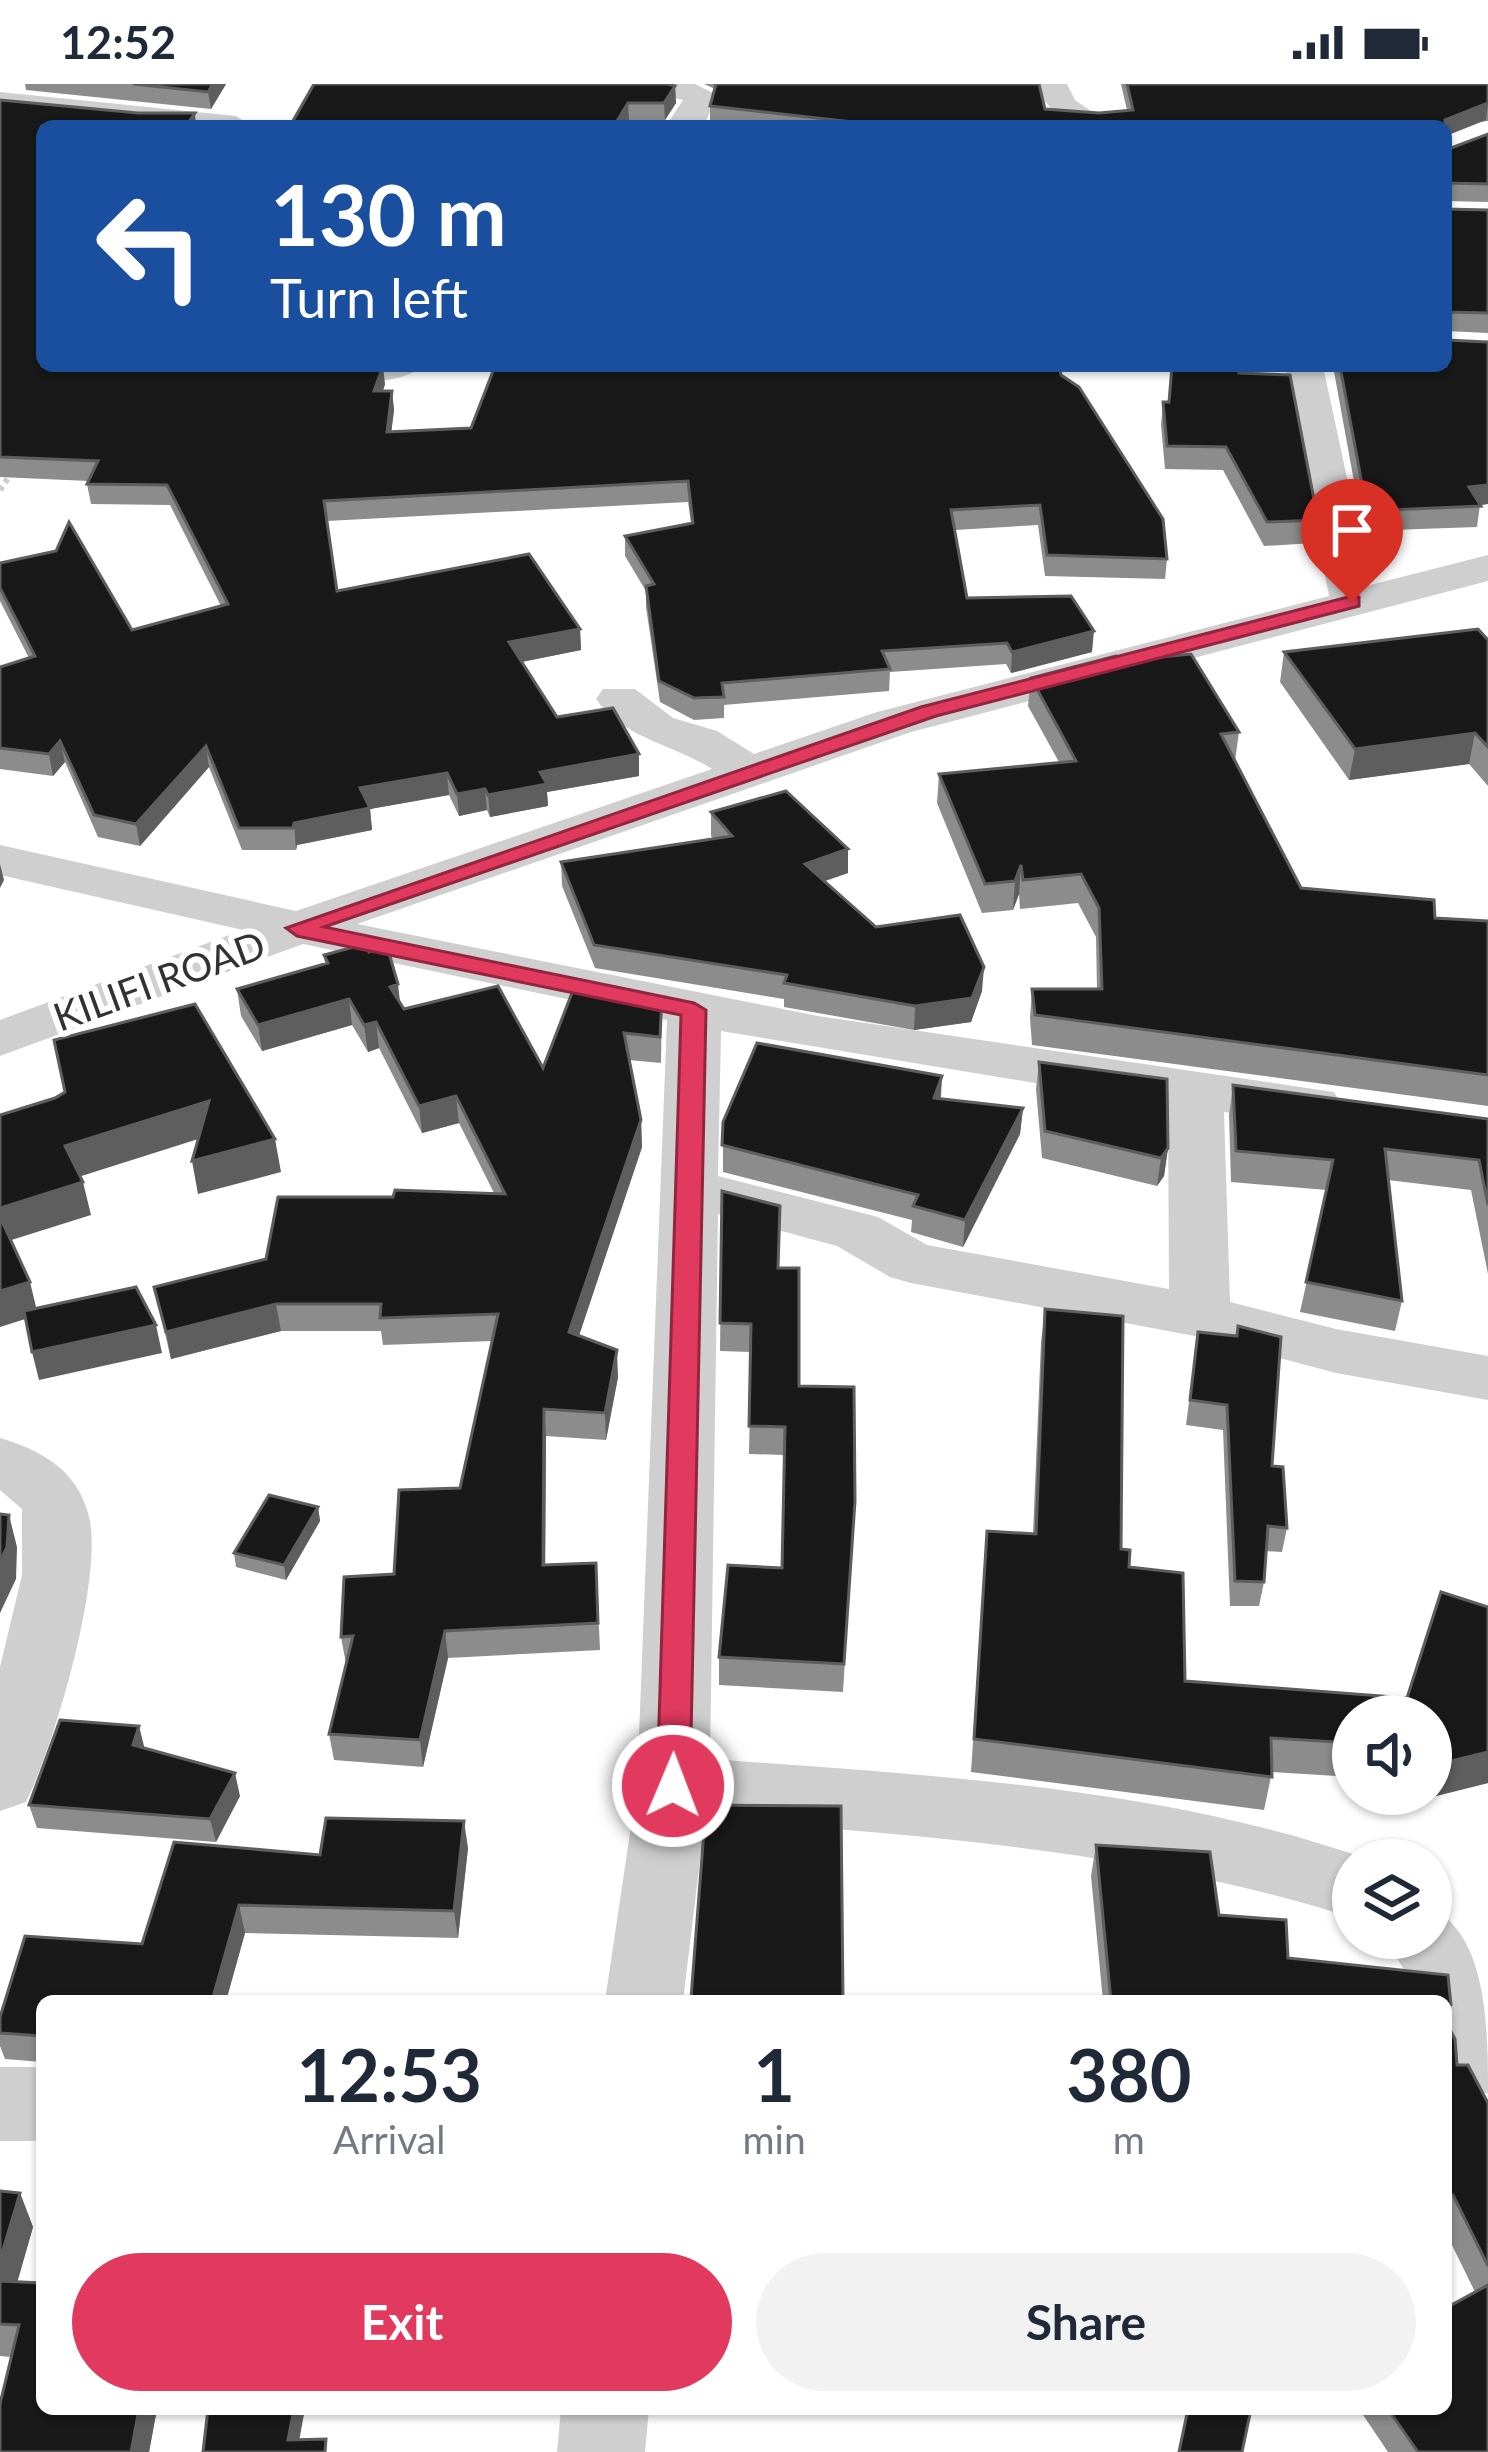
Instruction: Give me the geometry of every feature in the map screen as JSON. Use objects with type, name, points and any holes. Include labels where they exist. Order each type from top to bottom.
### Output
[{"type":"street","points":[[655,84],[701,95],[691,120]]},
{"type":"street","points":[[1051,84],[1062,106],[1086,120]]},
{"type":"street","points":[[0,102],[189,120]]},
{"type":"street","points":[[203,120],[235,112]]},
{"type":"street","points":[[1305,372],[1352,602]]},
{"type":"street","name":"KILIFI ROAD","points":[[0,1039],[297,928],[928,712],[1488,568]]},
{"type":"street","points":[[619,699],[656,728],[700,741],[748,771]]},
{"type":"street","points":[[0,860],[297,928],[867,1045],[1373,1112]]},
{"type":"street","points":[[645,1995],[673,1786],[694,1010]]},
{"type":"street","points":[[1196,1092],[1200,1316]]},
{"type":"street","points":[[686,1186],[856,1231],[910,1263],[1200,1316],[1336,1352],[1488,1378]]},
{"type":"street","points":[[0,1462],[28,1474],[57,1516],[56,1563],[0,1781]]},
{"type":"street","points":[[673,1786],[918,1801],[1116,1826],[1332,1880]]},
{"type":"street","points":[[1439,1959],[1454,1978],[1488,2058]]},
{"type":"street","points":[[0,2104],[36,2104]]},
{"type":"street","points":[[601,2452],[604,2415]]},
{"type":"path","points":[[0,490],[23,456]]},
{"type":"building","points":[[133,84],[213,84],[208,92]]},
{"type":"building","points":[[314,84],[675,86],[664,103],[628,103],[618,120],[293,120]]},
{"type":"building","points":[[716,84],[1039,84],[1045,109],[1099,113],[1133,110],[1127,84],[1488,84],[1488,103],[1445,120],[835,120],[710,106]]},
{"type":"building","points":[[0,100],[138,113],[195,113],[190,120],[36,120],[36,372],[381,372],[374,391],[392,391],[387,432],[471,428],[493,372],[1060,372],[1079,387],[1163,519],[1167,559],[1047,555],[1040,505],[951,510],[967,598],[1071,596],[1094,631],[1012,652],[1007,643],[882,651],[890,669],[722,683],[724,697],[694,698],[659,681],[646,586],[654,584],[625,536],[693,523],[688,481],[324,501],[337,591],[529,554],[580,629],[509,642],[557,717],[613,708],[639,754],[540,772],[547,784],[488,795],[485,789],[457,794],[447,773],[360,788],[370,808],[294,823],[293,828],[239,828],[206,746],[136,824],[94,815],[60,741],[49,754],[0,748],[0,667],[35,656],[0,588],[0,563],[56,551],[69,522],[132,630],[228,604],[167,485],[87,484],[98,461],[0,457]]},
{"type":"building","points":[[1488,134],[1488,184],[1452,183],[1452,148]]},
{"type":"building","points":[[1452,209],[1488,210],[1488,313],[1452,312]]},
{"type":"building","points":[[1452,340],[1488,342],[1488,485],[1469,487],[1481,506],[1367,511],[1341,372],[1452,372]]},
{"type":"building","points":[[1172,372],[1290,375],[1318,520],[1267,522],[1226,447],[1167,446],[1163,402],[1169,402]]},
{"type":"building","points":[[1478,629],[1488,640],[1488,747],[1475,733],[1355,749],[1284,652]]},
{"type":"building","points":[[1191,654],[1239,732],[1221,734],[1301,888],[1434,900],[1435,918],[1488,921],[1488,1075],[1035,1015],[1032,989],[1102,989],[1099,908],[1081,874],[1023,880],[1021,865],[1015,881],[985,884],[939,774],[1076,761],[1031,678],[1116,656],[1120,661]]},
{"type":"building","points":[[786,791],[848,849],[805,864],[876,927],[960,915],[984,967],[972,998],[915,1006],[784,983],[787,975],[594,945],[561,862],[732,836],[711,812]]},
{"type":"building","points":[[365,944],[369,952],[387,946],[398,984],[390,987],[404,1009],[498,986],[543,1068],[575,985],[662,997],[660,1037],[624,1033],[641,1120],[569,1332],[617,1350],[605,1413],[544,1409],[543,1565],[596,1563],[598,1623],[445,1631],[420,1740],[329,1734],[353,1636],[341,1637],[344,1577],[394,1574],[399,1490],[460,1488],[498,1314],[380,1318],[381,1304],[276,1304],[166,1332],[154,1287],[266,1259],[278,1197],[393,1197],[395,1190],[505,1194],[456,1096],[419,1106],[376,1022],[364,1025],[349,999],[258,1025],[237,989],[328,963],[324,955]]},
{"type":"building","points":[[195,1004],[275,1139],[192,1161],[209,1101],[65,1146],[83,1182],[0,1208],[0,1115],[65,1092],[54,1040]]},
{"type":"building","points":[[757,1043],[942,1076],[934,1098],[1023,1108],[965,1220],[913,1206],[918,1195],[722,1145],[723,1122]]},
{"type":"building","points":[[1039,1062],[1167,1079],[1168,1148],[1161,1158],[1045,1131]]},
{"type":"building","points":[[1233,1085],[1488,1119],[1488,1205],[1479,1160],[1385,1149],[1402,1301],[1306,1282],[1333,1160],[1236,1151]]},
{"type":"building","points":[[722,1191],[780,1206],[778,1268],[799,1268],[799,1386],[854,1387],[855,1501],[844,1664],[719,1657],[728,1565],[782,1568],[785,1427],[749,1426],[751,1324],[720,1323]]},
{"type":"building","points":[[0,1217],[30,1282],[0,1291]]},
{"type":"building","points":[[136,1287],[156,1325],[32,1352],[24,1311]]},
{"type":"building","points":[[1045,1309],[1123,1316],[1121,1549],[1130,1550],[1129,1567],[1183,1573],[1185,1681],[1368,1695],[1332,1695],[1332,1742],[1271,1738],[1272,1777],[974,1739],[987,1531],[1036,1534]]},
{"type":"building","points":[[1238,1326],[1281,1337],[1272,1466],[1283,1467],[1287,1528],[1268,1526],[1264,1582],[1235,1581],[1227,1405],[1190,1400],[1198,1332],[1237,1336]]},
{"type":"building","points":[[269,1495],[318,1507],[284,1565],[234,1553]]},
{"type":"building","points":[[0,1514],[9,1515],[7,1547],[0,1562]]},
{"type":"building","points":[[1441,1592],[1488,1607],[1488,1752],[1452,1761],[1452,1695],[1408,1695]]},
{"type":"building","points":[[60,1720],[139,1726],[133,1745],[235,1773],[210,1819],[29,1805]]},
{"type":"building","points":[[706,1805],[841,1806],[843,1995],[691,1995]]},
{"type":"building","points":[[326,1818],[464,1821],[454,1911],[239,1905],[214,1995],[36,1995],[36,2036],[0,2033],[0,2017],[25,1936],[142,1944],[174,1842],[320,1855]]},
{"type":"building","points":[[1096,1845],[1210,1852],[1219,1915],[1286,1920],[1288,1958],[1448,1975],[1450,1995],[1110,1995]]},
{"type":"building","points":[[1452,2033],[1457,2065],[1468,2065],[1488,2103],[1488,2266],[1453,2195]]},
{"type":"building","points":[[0,2191],[20,2193],[0,2260]]},
{"type":"building","points":[[0,2281],[36,2283],[36,2415],[138,2415],[131,2452],[0,2452],[0,2404],[19,2325],[0,2324]]},
{"type":"building","points":[[1488,2285],[1488,2452],[1418,2452],[1392,2415],[1452,2415],[1452,2305]]},
{"type":"building","points":[[207,2415],[293,2415],[288,2440],[326,2439],[325,2452],[203,2452]]},
{"type":"building","points":[[1187,2415],[1250,2415],[1242,2452],[1179,2452]]},
{"type":"route","points":[[673,1786],[694,1010],[297,928],[928,712],[1352,602]]}]
